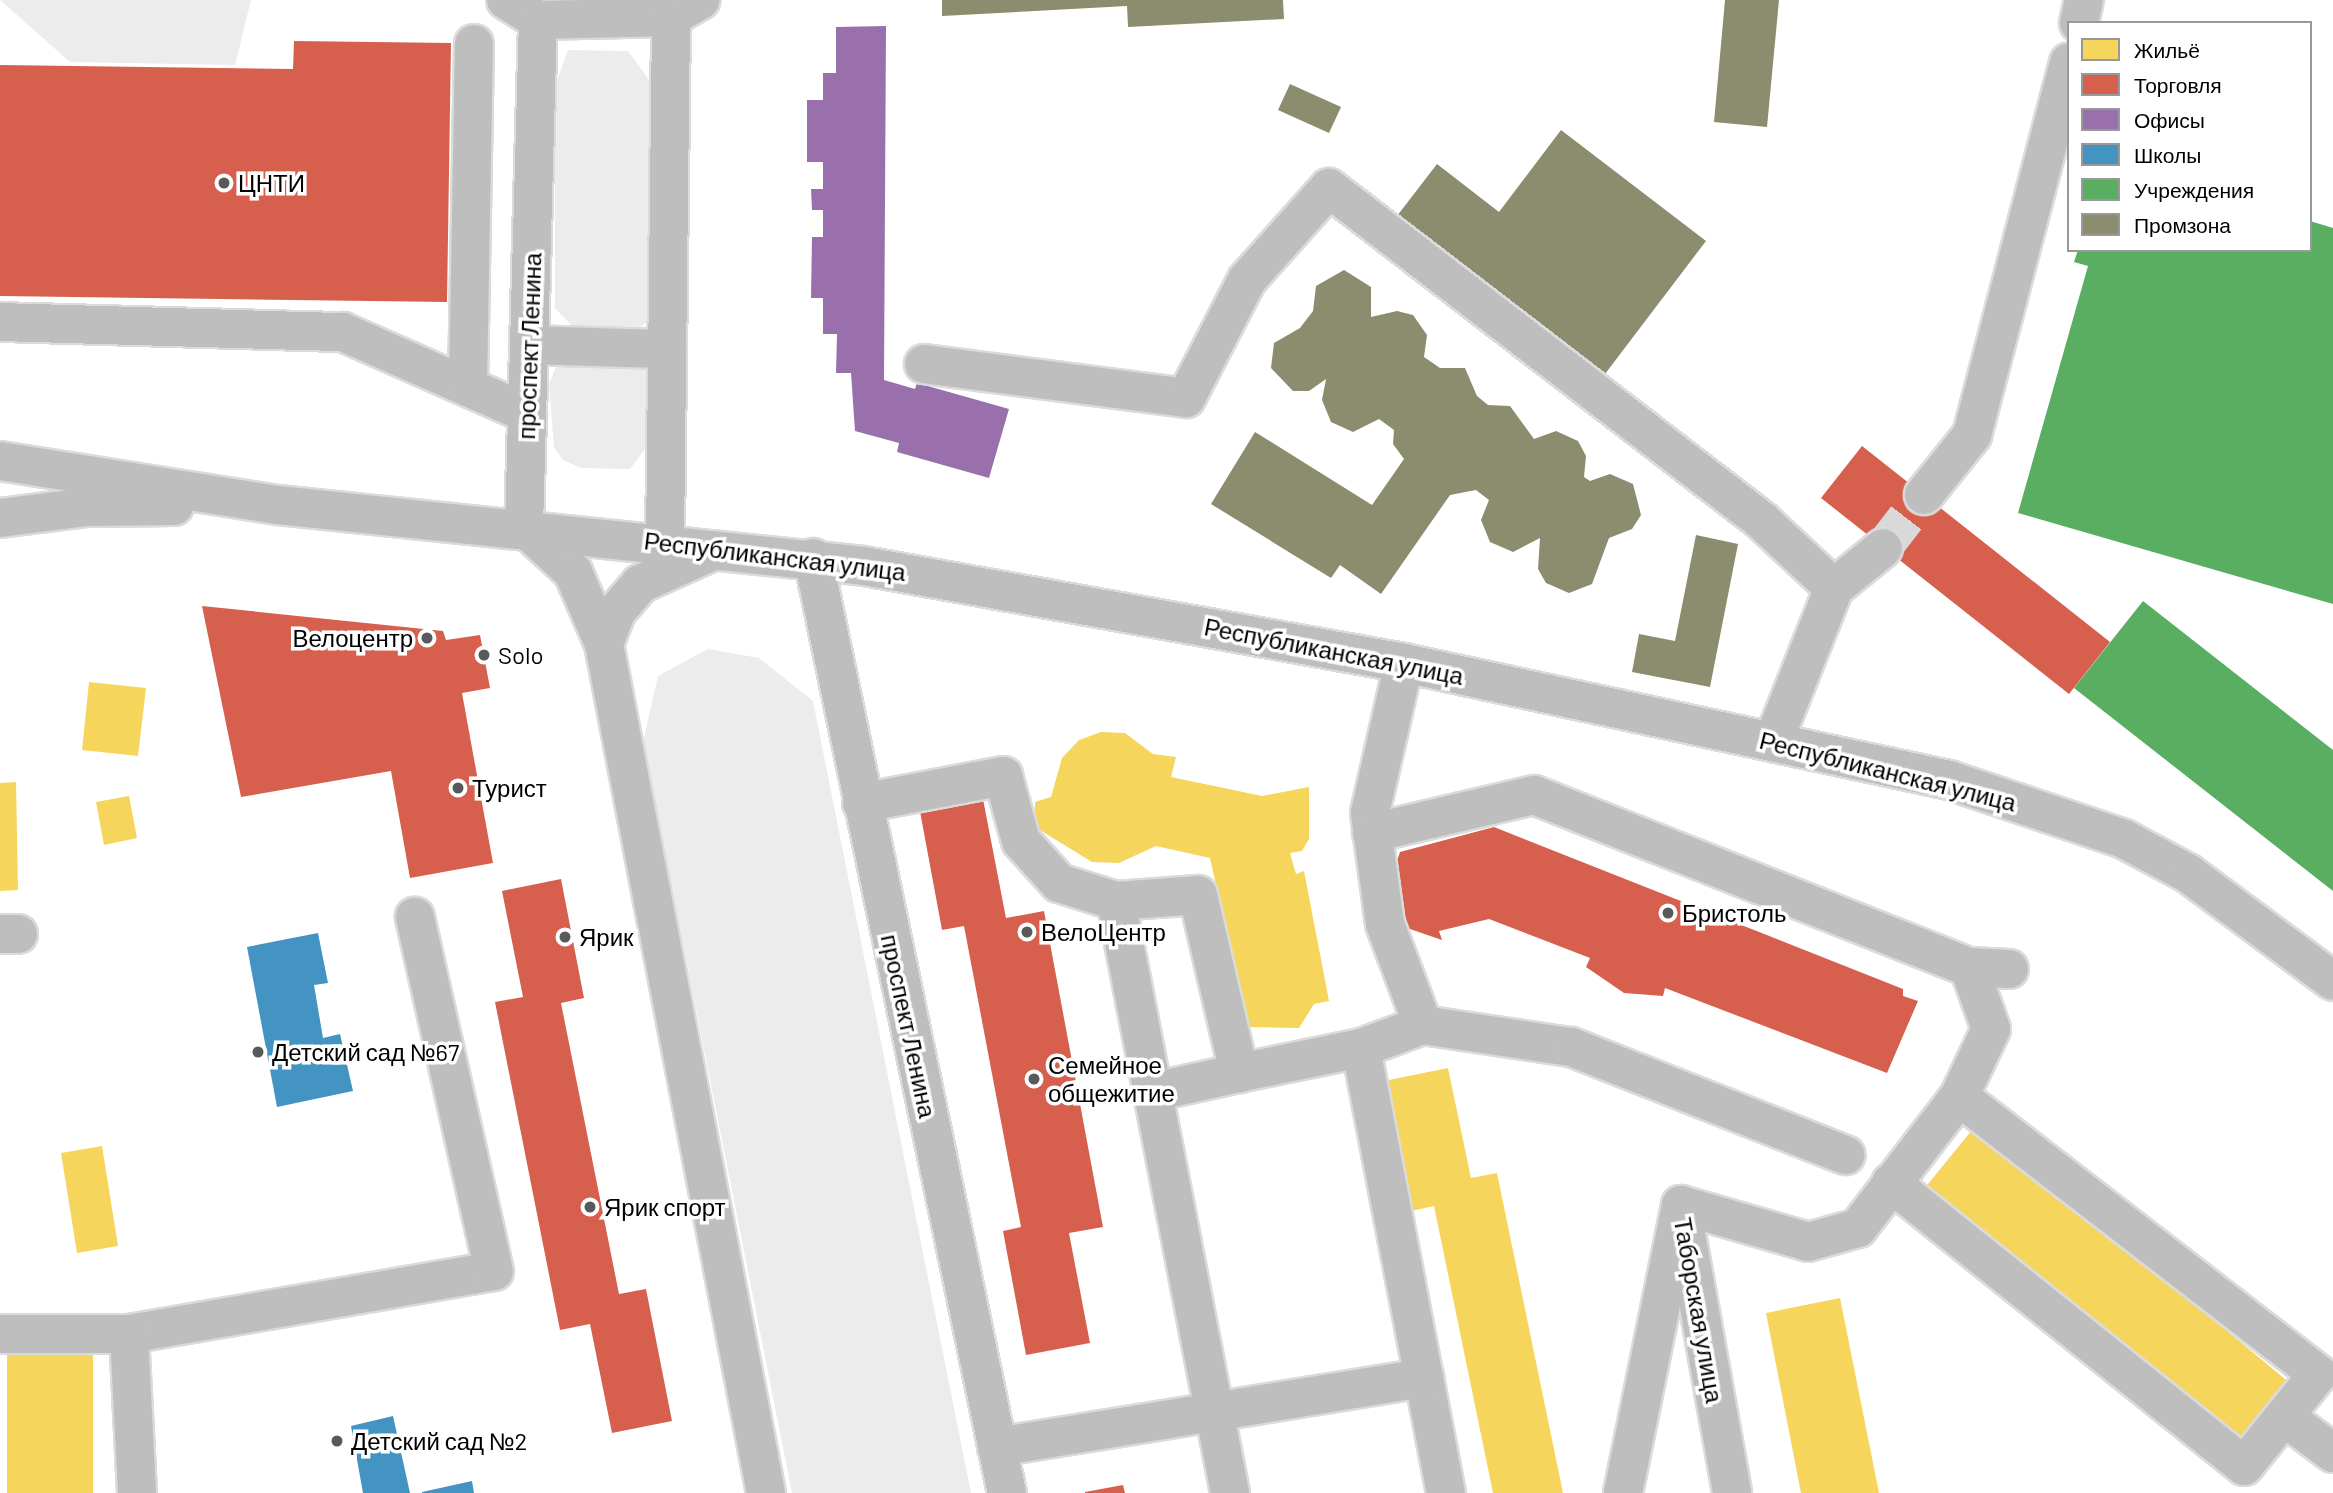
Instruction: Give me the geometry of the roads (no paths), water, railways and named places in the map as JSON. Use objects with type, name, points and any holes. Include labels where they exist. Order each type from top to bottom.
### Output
[{"type":"main road","points":[[506,0],[538,20],[686,9],[667,349],[665,541]]},
{"type":"main road","points":[[2079,21],[2084,0]]},
{"type":"main road","name":"проспект Ленина","points":[[524,527],[538,20]]},
{"type":"main road","points":[[468,386],[474,44]]},
{"type":"main road","points":[[1924,495],[1972,435],[2067,70]]},
{"type":"main road","points":[[924,364],[1186,398],[1247,280],[1329,188],[1761,520],[1834,588]]},
{"type":"main road","points":[[0,322],[343,332],[527,413]]},
{"type":"main road","points":[[529,345],[667,349]]},
{"type":"main road","name":"Республиканская улица","points":[[0,461],[278,505],[524,527],[813,558],[1404,663],[1949,780],[2124,839],[2189,874],[2333,981]]},
{"type":"main road","name":"Республиканская улица","points":[[0,519],[87,507],[278,505]]},
{"type":"main road","points":[[524,527],[573,572],[604,644],[766,1493]]},
{"type":"main road","points":[[604,644],[616,611],[640,584],[671,565],[724,548]]},
{"type":"main road","points":[[1773,743],[1834,588],[1883,548]]},
{"type":"main road","name":"проспект Ленина","points":[[813,558],[1007,1493]]},
{"type":"main road","points":[[1404,663],[1370,813],[1385,924],[1423,1025]]},
{"type":"main road","points":[[862,803],[1003,776],[1021,842],[1059,883],[1116,901],[1198,895],[1239,1073]]},
{"type":"main road","points":[[1372,833],[1535,796],[1969,967],[2009,969]]},
{"type":"main road","points":[[1116,901],[1230,1493]]},
{"type":"main road","points":[[0,1334],[130,1334],[494,1271],[415,917]]},
{"type":"main road","points":[[1681,1205],[1808,1242],[1858,1228],[1959,1097],[1991,1029],[1969,967]]},
{"type":"main road","points":[[1153,1092],[1362,1048],[1423,1025],[1571,1046],[1845,1155]]},
{"type":"main road","points":[[1362,1048],[1446,1493]]},
{"type":"main road","points":[[1891,1184],[2244,1466],[2285,1417],[2318,1374],[1959,1097]]},
{"type":"main road","name":"Таборская улица","points":[[1623,1493],[1681,1205]]},
{"type":"main road","name":"Таборская улица","points":[[1681,1205],[1732,1493]]},
{"type":"main road","points":[[130,1334],[137,1493]]},
{"type":"main road","points":[[997,1447],[1424,1378]]},
{"type":"main road","points":[[2285,1417],[2333,1453]]},
{"type":"tunnel","points":[[1883,548],[1924,495]]},
{"type":"place","name":"ЦНТИ","points":[[224,183]]},
{"type":"place","name":"Велоцентр","points":[[427,638]]},
{"type":"place","name":"Solo","points":[[484,655]]},
{"type":"place","name":"Турист","points":[[458,788]]},
{"type":"place","name":"Бристоль","points":[[1668,913]]},
{"type":"place","name":"ВелоЦентр","points":[[1027,932]]},
{"type":"place","name":"Ярик","points":[[565,937]]},
{"type":"place","name":"Детский сад №67","points":[[258,1052]]},
{"type":"place","name":"Семейное общежитие","points":[[1034,1079]]},
{"type":"place","name":"Ярик спорт","points":[[590,1207]]},
{"type":"place","name":"Детский сад №2","points":[[337,1441]]}]
